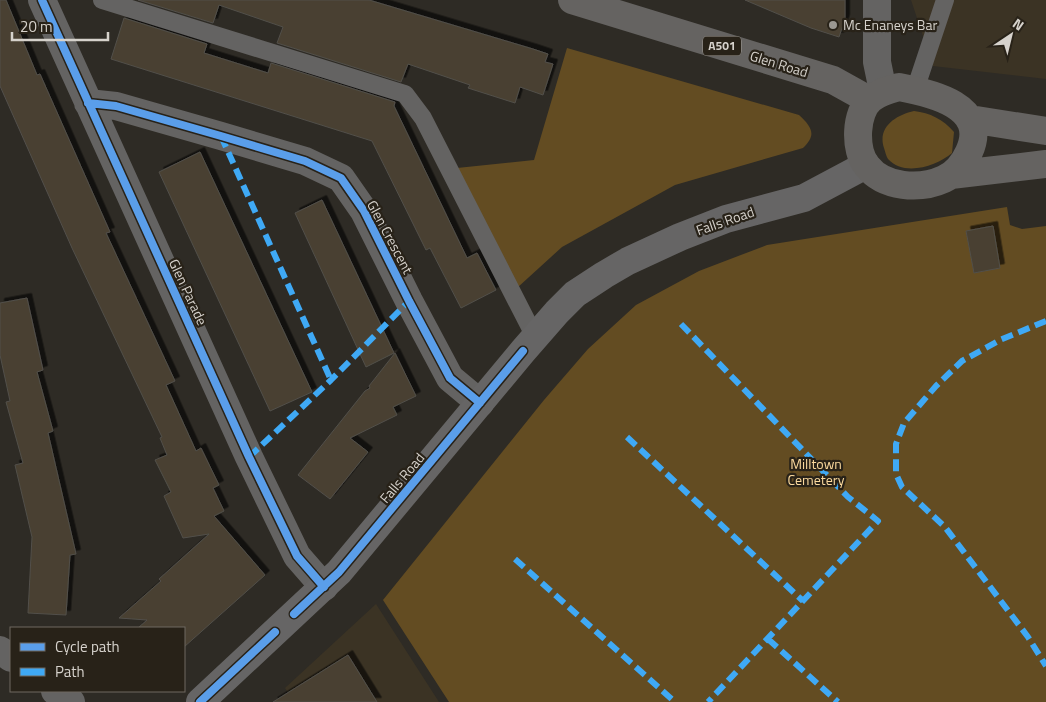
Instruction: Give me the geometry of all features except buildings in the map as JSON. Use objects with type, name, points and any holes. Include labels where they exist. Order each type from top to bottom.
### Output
[{"type":"main road","name":"Glen Road","points":[[572,0],[876,95]]},
{"type":"main road","points":[[951,175],[966,158],[972,145],[973,130],[970,119],[960,108],[944,99],[899,87],[876,95],[860,118],[858,136],[860,151],[866,165],[875,174],[886,180],[915,186],[928,184],[951,175],[1046,164]]},
{"type":"main road","points":[[970,119],[1046,130]]},
{"type":"main road","name":"Falls Road","points":[[200,702],[339,572],[535,337],[575,294],[628,261],[680,237],[726,220],[804,198],[866,165]]},
{"type":"street","name":"Glen Parade","points":[[42,0],[297,556],[324,586]]},
{"type":"street","points":[[876,95],[877,0]]},
{"type":"street","name":"Glen Crescent","points":[[88,103],[116,106],[204,131],[305,161],[341,178],[364,211],[450,378],[480,403]]},
{"type":"street","points":[[56,692],[71,702]]},
{"type":"lane","points":[[102,0],[405,94],[423,118],[535,337]]},
{"type":"lane","points":[[915,90],[944,0]]},
{"type":"shaded area","points":[[911,0],[1046,0],[1046,79],[933,66]]},
{"type":"shaded area","points":[[376,604],[439,702],[281,702],[290,696],[285,688]]},
{"type":"green space","points":[[567,48],[799,115],[810,127],[810,139],[803,148],[675,185],[562,247],[517,288],[457,168],[534,160]]},
{"type":"green space","points":[[914,111],[936,117],[954,132],[952,153],[938,162],[920,168],[903,167],[888,159],[883,141],[883,134],[890,123]]},
{"type":"green space","name":"Milltown Cemetery","points":[[1007,207],[1010,225],[1022,229],[1046,226],[1046,702],[449,702],[383,600],[544,400],[588,349],[636,305],[699,271],[767,245]]},
{"type":"marked path","points":[[221,136],[331,380]]},
{"type":"marked path","points":[[249,457],[331,380],[409,301]]},
{"type":"marked path","points":[[1046,321],[1000,340],[962,361],[936,386],[904,423],[896,444],[896,474],[902,487],[945,527],[1028,637],[1046,666]]},
{"type":"marked path","points":[[681,324],[848,497],[878,521],[708,702]]},
{"type":"marked path","points":[[627,437],[803,601]]},
{"type":"marked path","points":[[515,559],[675,702]]},
{"type":"marked path","points":[[768,639],[838,702]]},
{"type":"cycle path","points":[[42,0],[249,457],[297,556],[324,587]]},
{"type":"cycle path","points":[[88,103],[116,106],[221,136],[305,161],[341,178],[364,211],[450,378],[480,403]]},
{"type":"cycle path","points":[[294,614],[339,572],[523,351]]},
{"type":"cycle path","points":[[200,702],[275,632]]},
{"type":"place","name":"Mc Enaneys Bar","points":[[833,25]]}]
